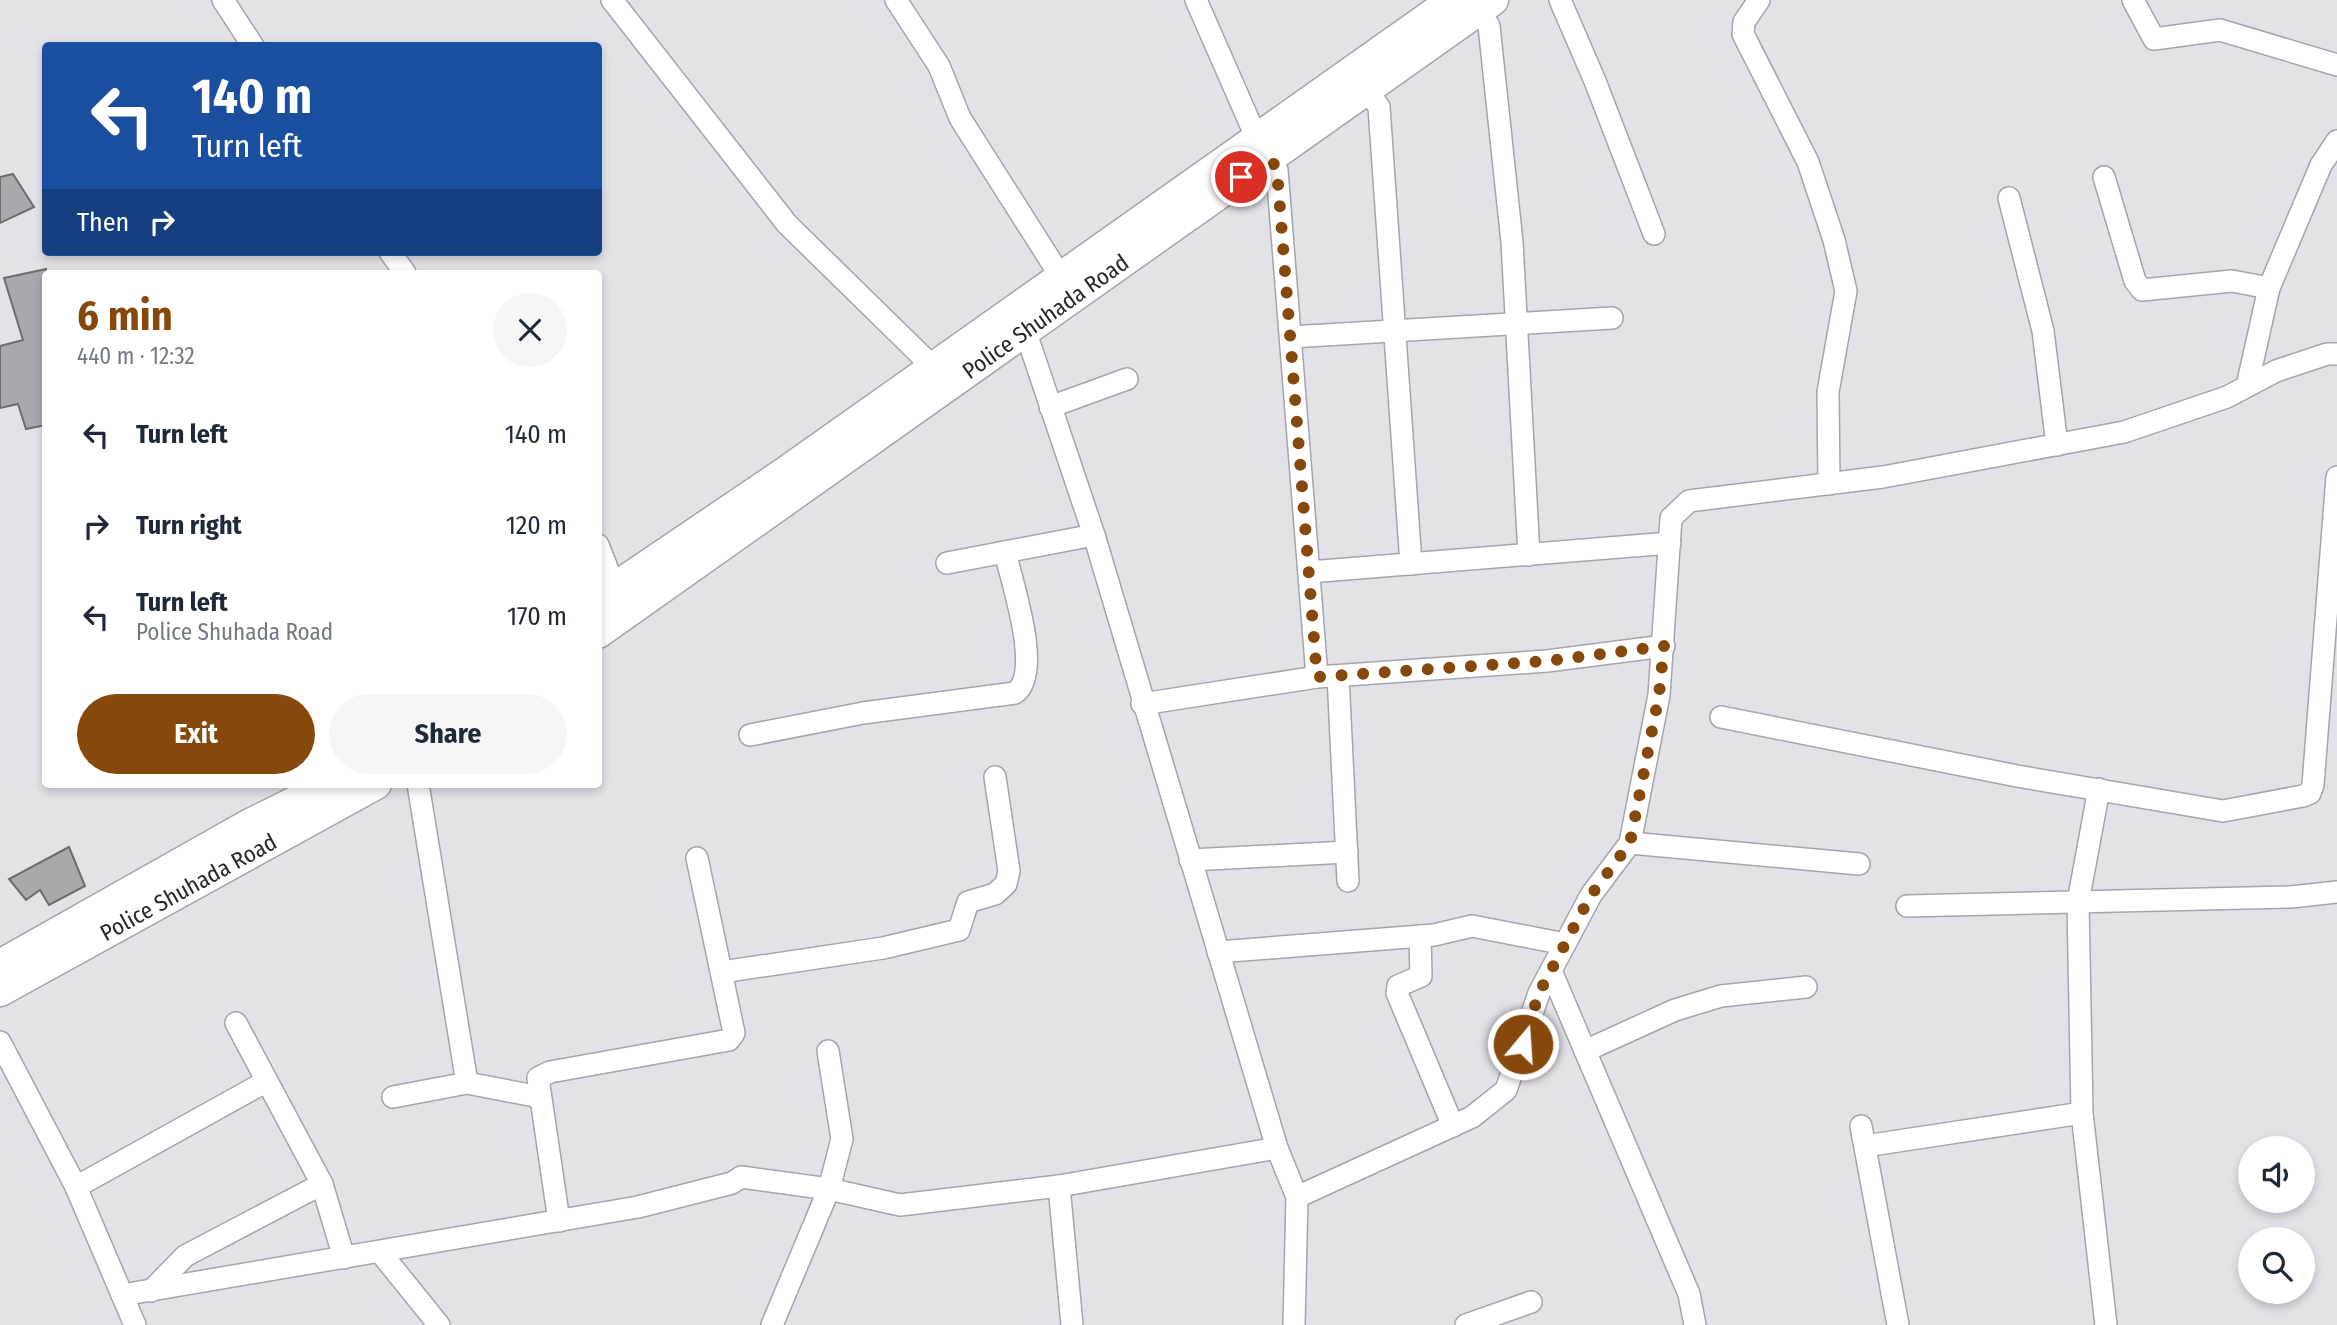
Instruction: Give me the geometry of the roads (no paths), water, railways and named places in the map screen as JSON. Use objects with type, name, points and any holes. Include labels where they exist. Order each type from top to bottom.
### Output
[{"type":"main road","name":"Police Shuhada Road","points":[[1264,148],[1367,90],[1475,3]]},
{"type":"main road","name":"Police Shuhada Road","points":[[602,630],[795,480],[933,367],[1061,277],[1235,168],[1475,3]]},
{"type":"main road","name":"Police Shuhada Road","points":[[607,593],[795,480],[1025,330],[1235,168]]},
{"type":"main road","name":"Police Shuhada Road","points":[[0,965],[248,825],[337,790]]},
{"type":"main road","name":"Police Shuhada Road","points":[[0,991],[337,790]]},
{"type":"street","points":[[223,0],[250,42]]},
{"type":"street","points":[[612,0],[787,224],[933,367]]},
{"type":"street","points":[[896,0],[939,66],[960,118],[1061,277]]},
{"type":"street","points":[[1196,0],[1264,148],[1277,170],[1309,572],[1328,677],[1348,881]]},
{"type":"street","points":[[1560,0],[1595,81],[1654,234]]},
{"type":"street","points":[[1759,0],[1744,22],[1742,34],[1808,162],[1834,240],[1846,292],[1828,392],[1829,484]]},
{"type":"street","points":[[2133,0],[2154,39],[2220,30],[2337,65]]},
{"type":"street","points":[[1475,3],[1489,26],[1512,242],[1529,555]]},
{"type":"street","points":[[1367,90],[1379,107],[1411,564]]},
{"type":"street","points":[[2247,386],[2269,288],[2321,165],[2337,141]]},
{"type":"street","points":[[2104,177],[2136,281],[2142,290],[2232,281],[2269,288]]},
{"type":"street","points":[[2009,198],[2043,331],[2057,444]]},
{"type":"street","points":[[1291,337],[1612,318]]},
{"type":"street","points":[[1025,330],[1094,535],[1142,704],[1277,1148],[1297,1197],[1294,1325]]},
{"type":"street","points":[[1297,1197],[1472,1117],[1506,1090],[1539,993],[1591,895],[1630,843],[1659,695],[1671,518],[1689,501],[1883,477],[2123,432],[2227,397],[2276,371],[2327,354],[2337,354]]},
{"type":"street","points":[[1050,407],[1126,379]]},
{"type":"street","points":[[1721,717],[2017,776],[2223,811],[2310,793],[2332,601],[2337,477]]},
{"type":"street","points":[[947,563],[1094,535]]},
{"type":"street","points":[[1309,572],[1670,543]]},
{"type":"street","points":[[750,735],[863,713],[1015,693],[1023,687],[1027,675],[1027,647],[1005,552]]},
{"type":"street","points":[[602,566],[607,593]]},
{"type":"street","points":[[1142,704],[1328,677],[1547,661],[1664,646]]},
{"type":"street","points":[[722,972],[883,948],[959,930],[968,902],[995,894],[1006,884],[1009,870],[995,777]]},
{"type":"street","points":[[419,788],[467,1083]]},
{"type":"street","points":[[2099,789],[2078,902],[2082,1113],[2106,1325]]},
{"type":"street","points":[[1630,843],[1859,864]]},
{"type":"street","points":[[1190,860],[1347,852]]},
{"type":"street","points":[[559,1221],[538,1078],[550,1072],[729,1040],[734,1033],[697,858]]},
{"type":"street","points":[[1907,906],[2291,897],[2337,892]]},
{"type":"street","points":[[1218,952],[1420,936],[1472,926],[1565,944]]},
{"type":"street","points":[[1420,936],[1421,976],[1404,981],[1398,986],[1397,993],[1453,1126]]},
{"type":"street","points":[[1551,971],[1689,1294],[1695,1325]]},
{"type":"street","points":[[1585,1051],[1675,1010],[1721,996],[1806,987]]},
{"type":"street","points":[[236,1023],[322,1184],[344,1258]]},
{"type":"street","points":[[0,1042],[76,1187],[135,1325]]},
{"type":"street","points":[[772,1325],[829,1189],[842,1139],[828,1051]]},
{"type":"street","points":[[76,1187],[267,1081]]},
{"type":"street","points":[[393,1097],[467,1083],[540,1097]]},
{"type":"street","points":[[1898,1325],[1863,1136],[2082,1113]]},
{"type":"street","points":[[122,1296],[638,1207],[732,1184],[741,1177],[829,1189],[901,1205],[1059,1186],[1277,1148]]},
{"type":"street","points":[[151,1291],[185,1256],[322,1184]]},
{"type":"street","points":[[1059,1186],[1072,1325]]},
{"type":"street","points":[[380,1252],[439,1325]]},
{"type":"street","points":[[1466,1325],[1531,1302]]}]
